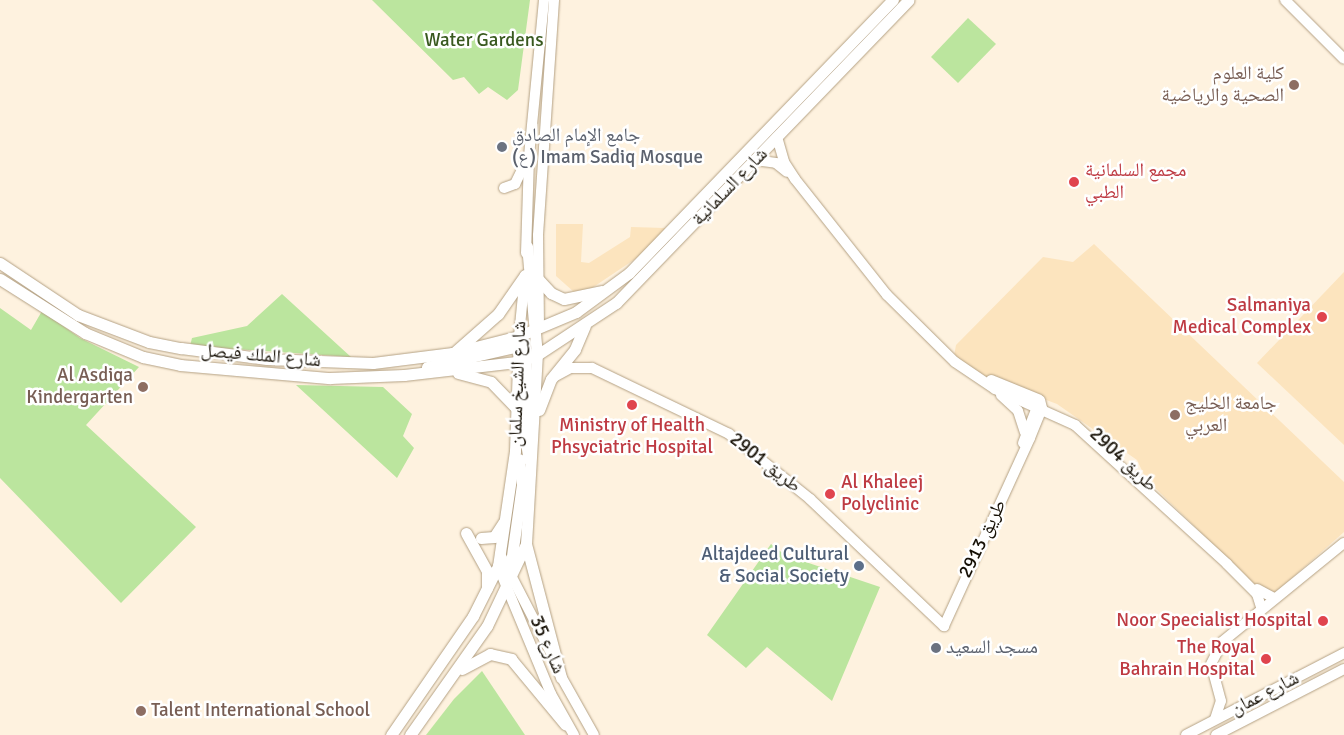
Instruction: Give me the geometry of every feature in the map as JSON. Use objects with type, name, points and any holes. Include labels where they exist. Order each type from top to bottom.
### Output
[{"type":"main road","name":"شارع السلمانية","points":[[528,345],[551,342],[585,326],[630,290],[910,0]]},
{"type":"main road","name":"شارع السلمانية","points":[[528,345],[594,302],[629,273],[891,1]]},
{"type":"main road","points":[[527,246],[528,345],[524,437],[531,467]]},
{"type":"main road","name":"شارع الملك فيصل","points":[[0,263],[78,315],[157,344],[267,359],[356,364],[528,345]]},
{"type":"main road","points":[[404,375],[528,345],[605,305],[623,288],[629,273]]},
{"type":"main road","points":[[452,354],[498,314],[524,275]]},
{"type":"main road","name":"شارع الملك فيصل","points":[[0,279],[77,329],[143,357],[265,374],[404,375],[444,371],[528,345]]},
{"type":"main road","points":[[539,280],[551,293],[564,299],[611,286]]},
{"type":"main road","points":[[534,426],[551,379],[574,349],[585,326]]},
{"type":"main road","name":"شارع الشيخ سلمان","points":[[410,735],[446,685],[507,573],[526,544],[537,371],[528,345]]},
{"type":"main road","name":"شارع الشيخ سلمان","points":[[507,573],[500,554],[511,495],[515,450],[515,408],[528,345]]},
{"type":"main road","points":[[444,371],[491,382],[515,408]]},
{"type":"main road","points":[[507,573],[522,484],[515,450]]},
{"type":"main road","points":[[481,538],[498,534],[511,495]]},
{"type":"main road","points":[[466,533],[487,571],[483,600]]},
{"type":"main road","points":[[526,544],[561,677]]},
{"type":"main road","name":"شارع الشيخ سلمان","points":[[391,735],[483,600],[507,573]]},
{"type":"main road","points":[[446,685],[481,656],[505,655],[519,665],[565,724]]},
{"type":"street","name":"شارع الشيخ سلمان","points":[[528,345],[524,275],[527,246],[529,156],[544,0]]},
{"type":"street","name":"شارع الشيخ سلمان","points":[[528,345],[539,280],[554,0]]},
{"type":"street","points":[[1285,0],[1344,59]]},
{"type":"street","points":[[1295,11],[1344,51]]},
{"type":"street","name":"طريق 2904","points":[[777,137],[784,162],[795,179],[887,295],[950,355],[995,389],[1040,403]]},
{"type":"street","points":[[504,188],[515,184],[529,156]]},
{"type":"street","name":"طريق 2904","points":[[755,160],[776,163],[795,179]]},
{"type":"street","name":"طريق 2904","points":[[950,355],[978,374],[1081,422],[1260,592],[1274,598]]},
{"type":"street","name":"طريق 2901","points":[[551,379],[570,368],[592,368],[720,429],[745,450],[753,450],[944,626]]},
{"type":"street","points":[[995,389],[1018,411],[1026,432]]},
{"type":"street","name":"طريق 2913","points":[[1023,452],[1026,432],[1040,403]]},
{"type":"street","name":"طريق 2913","points":[[944,626],[1023,452],[1040,403]]},
{"type":"street","name":"طريق 2904","points":[[1137,474],[1257,594],[1261,607]]},
{"type":"street","points":[[1215,719],[1220,696],[1211,673],[1213,657],[1227,636],[1261,607],[1344,543]]},
{"type":"street","name":"شارع 35","points":[[507,573],[561,677],[594,735]]},
{"type":"street","name":"شارع 35","points":[[507,573],[565,724],[574,735]]},
{"type":"street","name":"شارع عمان","points":[[1186,735],[1344,653]]},
{"type":"street","name":"شارع عمان","points":[[1216,735],[1344,669]]},
{"type":"street","points":[[1220,696],[1244,705]]},
{"type":"shaded area","points":[[556,224],[583,224],[581,262],[589,263],[630,237],[631,227],[665,228],[662,241],[586,292],[574,292],[556,276]]},
{"type":"shaded area","name":"جامعة الخليج العربي","points":[[1094,244],[1344,482],[1344,532],[1275,593],[1263,593],[1146,479],[1137,460],[1057,404],[986,377],[954,356],[956,345],[1043,257],[1073,262]]},
{"type":"shaded area","name":"Salmaniya Medical Complex","points":[[1344,272],[1344,445],[1257,363]]},
{"type":"green space","name":"Water Gardens","points":[[372,0],[530,0],[518,90],[507,100],[488,87],[479,94],[464,77],[453,80]]},
{"type":"green space","points":[[968,18],[996,44],[958,83],[931,57]]},
{"type":"green space","points":[[282,294],[351,357],[190,346],[192,338],[247,326]]},
{"type":"green space","points":[[0,308],[31,330],[42,311],[80,338],[139,367],[86,425],[196,527],[121,603],[0,478]]},
{"type":"green space","points":[[296,385],[383,387],[412,414],[403,436],[414,448],[397,478]]},
{"type":"green space","points":[[771,544],[785,555],[880,587],[832,701],[767,647],[746,668],[707,635]]},
{"type":"green space","points":[[482,671],[525,735],[426,735],[454,699]]},
{"type":"place","name":"كلية العلوم الصحية والرياضية","points":[[1294,85]]},
{"type":"place","name":"جامع الإمام الصادق (ع) Imam Sadiq Mosque","points":[[502,147]]},
{"type":"place","name":"مجمع السلمانية الطبي","points":[[1074,182]]},
{"type":"place","name":"Salmaniya Medical Complex","points":[[1322,317]]},
{"type":"place","name":"Al Asdiqa Kindergarten","points":[[143,387]]},
{"type":"place","name":"Ministry of Health Phsyciatric Hospital","points":[[632,405]]},
{"type":"place","name":"جامعة الخليج العربي","points":[[1175,415]]},
{"type":"place","name":"Al Khaleej Polyclinic","points":[[830,494]]},
{"type":"place","name":"Altajdeed Cultural & Social Society","points":[[859,566]]},
{"type":"place","name":"Noor Specialist Hospital","points":[[1323,621]]},
{"type":"place","name":"مسجد السعيد","points":[[936,648]]},
{"type":"place","name":"The Royal Bahrain Hospital","points":[[1266,659]]},
{"type":"place","name":"Talent International School","points":[[141,711]]}]
